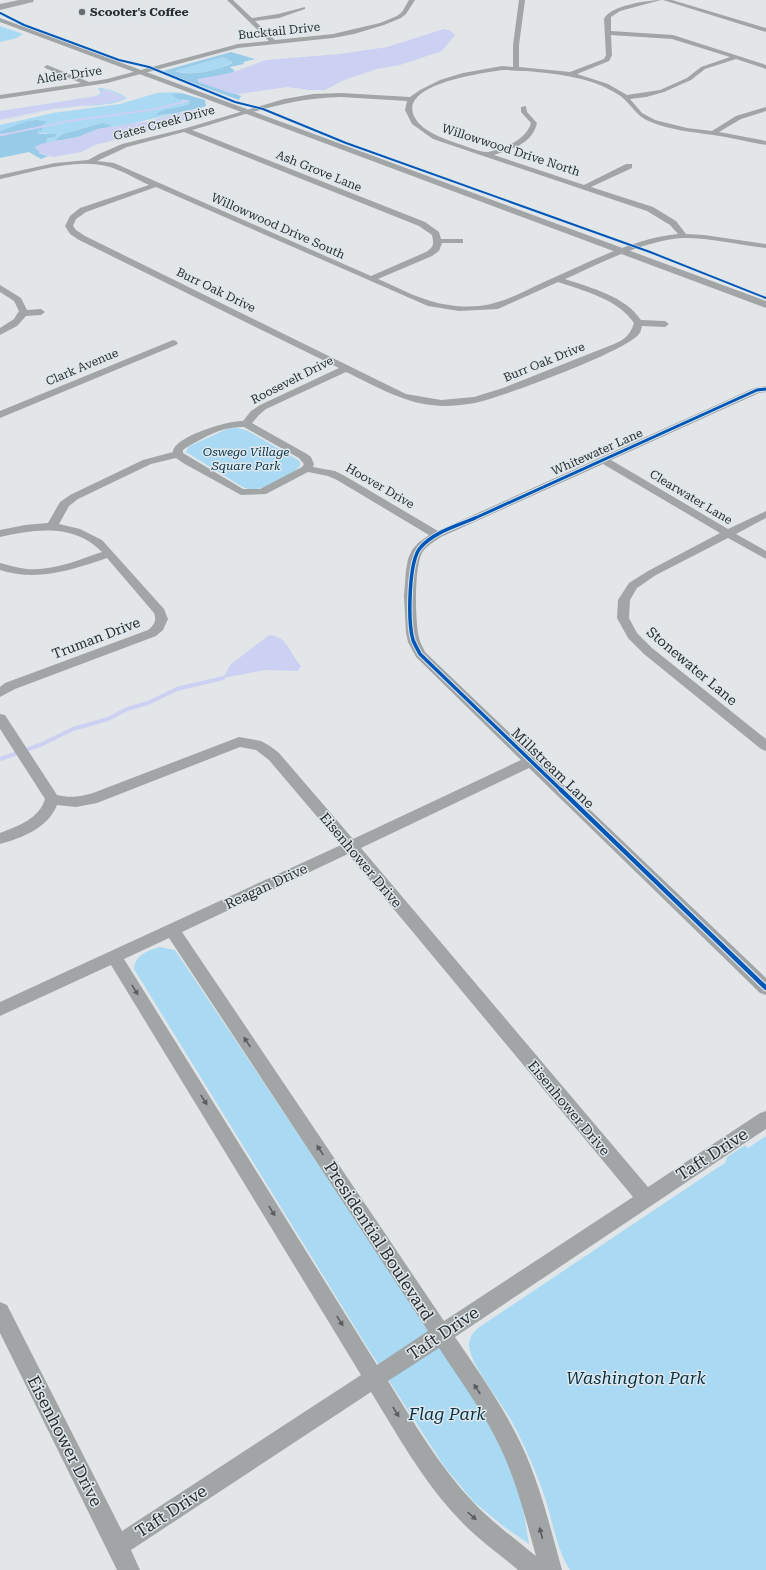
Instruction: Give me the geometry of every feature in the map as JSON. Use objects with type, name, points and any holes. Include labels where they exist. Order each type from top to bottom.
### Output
[{"type":"main road","points":[[0,3],[14,0]]},
{"type":"main road","points":[[0,7],[30,0]]},
{"type":"street","points":[[230,0],[272,41]]},
{"type":"street","name":"Bucktail Drive","points":[[140,72],[225,49],[272,41],[333,36],[365,29],[399,17],[412,0]]},
{"type":"street","points":[[516,68],[516,45],[522,0]]},
{"type":"street","points":[[570,74],[607,60],[609,55],[607,19],[612,12],[626,7],[658,0]]},
{"type":"street","points":[[666,0],[766,30]]},
{"type":"street","points":[[250,20],[279,16],[303,8]]},
{"type":"street","points":[[0,20],[766,305]]},
{"type":"street","points":[[608,33],[671,37],[766,67]]},
{"type":"street","points":[[626,98],[662,91],[689,79],[704,68],[737,57]]},
{"type":"street","points":[[46,67],[87,84]]},
{"type":"street","points":[[411,100],[431,86],[463,75],[488,70],[516,68],[570,74],[606,85],[626,98],[640,114],[653,121],[687,130],[714,133],[766,143]]},
{"type":"street","name":"Alder Drive","points":[[0,96],[107,81],[140,72]]},
{"type":"street","name":"Gates Creek Drive","points":[[90,162],[103,153],[118,147],[185,130],[284,101],[324,95],[359,95],[411,100]]},
{"type":"street","name":"Willowwood Drive North","points":[[411,100],[408,110],[414,124],[422,130],[444,141],[650,209],[673,223],[684,236]]},
{"type":"street","points":[[487,155],[518,142],[531,134],[534,128],[534,123],[524,112],[524,106]]},
{"type":"street","points":[[714,133],[735,119],[766,109]]},
{"type":"street","name":"Ash Grove Lane","points":[[185,130],[422,224],[436,234],[439,241]]},
{"type":"street","points":[[0,177],[46,166],[90,162]]},
{"type":"street","name":"Willowwood Drive South","points":[[90,162],[118,168],[421,302],[455,314],[498,306],[624,252]]},
{"type":"street","points":[[586,187],[629,166]]},
{"type":"street","name":"Burr Oak Drive","points":[[155,185],[83,210],[73,218],[69,226],[73,232],[82,238],[404,396],[422,402],[447,404],[468,403],[486,399],[616,347],[633,336],[638,329],[639,323]]},
{"type":"street","points":[[624,252],[653,240],[684,236],[704,237],[766,246]]},
{"type":"street","points":[[371,279],[429,254],[437,247],[439,241],[460,241]]},
{"type":"street","points":[[560,280],[622,306],[634,314],[639,323],[665,324]]},
{"type":"street","points":[[0,288],[18,300],[23,309],[23,313]]},
{"type":"street","points":[[0,332],[12,325],[23,313],[41,312]]},
{"type":"street","name":"Clark Avenue","points":[[0,415],[173,343]]},
{"type":"street","name":"Roosevelt Drive","points":[[178,454],[178,449],[183,445],[222,426],[246,424],[255,413],[263,407],[346,368]]},
{"type":"street","name":"Whitewater Lane","points":[[437,535],[757,390],[766,389]]},
{"type":"street","points":[[444,414],[447,404]]},
{"type":"street","points":[[52,527],[64,504],[74,497],[147,462],[178,454],[187,461],[241,492],[262,492],[307,469],[310,464],[308,459],[246,424]]},
{"type":"street","name":"Clearwater Lane","points":[[604,460],[766,556]]},
{"type":"street","name":"Hoover Drive","points":[[307,469],[331,473],[341,478],[437,535]]},
{"type":"street","name":"Stonewater Lane","points":[[766,514],[652,573],[633,586],[624,600],[623,618],[632,635],[648,651],[766,746]]},
{"type":"street","name":"Truman Drive","points":[[0,534],[24,529],[52,527],[87,536],[99,543],[109,553],[160,612],[162,619],[159,627],[152,633],[10,686],[0,693]]},
{"type":"street","name":"Millstream Lane","points":[[437,535],[426,542],[415,554],[411,569],[411,626],[413,640],[420,654],[766,988]]},
{"type":"street","points":[[0,566],[9,570],[28,573],[50,572],[73,566],[109,553]]},
{"type":"street","points":[[0,718],[52,799],[46,815],[21,830],[0,839]]},
{"type":"street","name":"Eisenhower Drive","points":[[52,799],[71,804],[81,802],[138,782],[239,742],[254,743],[266,749],[275,757],[645,1198]]},
{"type":"street","name":"Reagan Drive","points":[[0,1009],[350,847],[531,761]]},
{"type":"street","name":"Presidential Boulevard","points":[[172,929],[482,1396],[508,1440],[528,1487],[551,1570]]},
{"type":"street","points":[[114,956],[413,1441],[440,1480],[466,1511],[535,1570]]},
{"type":"street","name":"Taft Drive","points":[[118,1546],[766,1119]]},
{"type":"street","name":"Eisenhower Drive","points":[[0,1312],[129,1570]]},
{"type":"green space","points":[[0,26],[23,34],[17,38],[0,42]]},
{"type":"green space","points":[[223,57],[233,61],[228,65],[205,72],[188,73],[175,71]]},
{"type":"green space","points":[[98,88],[105,88],[121,94],[127,98],[113,103],[80,106],[120,100],[125,97],[104,89],[102,94],[98,96],[0,111],[96,96],[101,93]]},
{"type":"green space","points":[[180,92],[173,94],[183,101],[190,101],[190,103],[184,107],[169,109],[159,116],[178,111],[182,112],[121,126],[112,127],[108,124],[102,123],[63,134],[56,139],[57,141],[47,143],[46,139],[52,138],[46,133],[39,134],[40,127],[33,120],[0,131],[0,125],[53,113],[120,104],[157,93]]},
{"type":"green space","points":[[80,106],[52,110],[67,107]]},
{"type":"green space","points":[[48,110],[52,110],[17,118],[0,121]]},
{"type":"green space","name":"Oswego Village Square Park","points":[[235,427],[248,431],[298,460],[300,462],[300,466],[292,473],[273,483],[257,489],[247,489],[186,452],[188,447],[227,429]]},
{"type":"green space","name":"Flag Park","points":[[160,947],[175,950],[474,1397],[504,1448],[520,1491],[529,1544],[503,1526],[474,1502],[444,1466],[366,1345],[134,969],[137,960],[142,954]]},
{"type":"green space","name":"Washington Park","points":[[766,1136],[766,1570],[570,1570],[562,1554],[549,1509],[526,1450],[507,1413],[473,1360],[469,1343],[471,1337],[478,1328],[725,1163],[727,1157],[745,1145],[748,1148]]},
{"type":"shaded area","points":[[444,29],[451,31],[455,35],[442,51],[400,65],[377,69],[344,80],[325,90],[309,90],[287,87],[238,94],[230,93],[198,82],[198,79],[231,73],[266,60],[340,54],[387,47]]},
{"type":"shaded area","points":[[231,52],[255,59],[243,62],[244,64],[230,67],[235,71],[231,73],[198,80],[241,96],[239,100],[163,71]],"holes":[[[223,57],[233,62],[222,68],[205,72],[181,73],[175,71]]]},
{"type":"shaded area","points":[[102,89],[125,97],[112,102],[58,108],[0,120],[0,111],[98,96],[102,94],[100,91]]},
{"type":"shaded area","points":[[181,93],[205,100],[206,106],[180,112],[156,115],[163,110],[182,107],[190,103],[190,101],[178,99],[172,94]]},
{"type":"shaded area","points":[[189,110],[198,110],[207,113],[95,145],[81,152],[53,157],[43,155],[34,147],[44,143],[78,137],[98,129],[149,121]]},
{"type":"shaded area","points":[[37,120],[47,122],[40,127],[43,130],[38,132],[39,134],[56,134],[55,137],[46,139],[47,143],[44,143],[39,153],[48,156],[41,159],[29,152],[0,158],[0,131],[28,121]]},
{"type":"shaded area","points":[[102,123],[108,124],[112,127],[98,129],[78,137],[57,141],[56,139],[63,134]]},
{"type":"shaded area","points":[[269,635],[275,636],[285,642],[301,666],[298,671],[265,670],[223,678],[230,665]]},
{"type":"waterway","points":[[6,134],[69,121],[150,110],[188,101]]},
{"type":"waterway","points":[[0,135],[6,134]]},
{"type":"waterway","points":[[2,135],[6,134]]},
{"type":"waterway","points":[[0,759],[40,745],[73,729],[108,719],[127,709],[148,703],[177,689],[223,678]]},
{"type":"cycle path","points":[[0,13],[24,25],[119,60],[149,67],[235,102],[263,109],[346,143],[650,252],[766,298]]},
{"type":"cycle path","points":[[766,389],[757,390],[437,535],[425,543],[416,553],[412,570],[410,610],[413,640],[420,654],[766,988]]},
{"type":"place","name":"Scooter's Coffee","points":[[82,12]]}]
